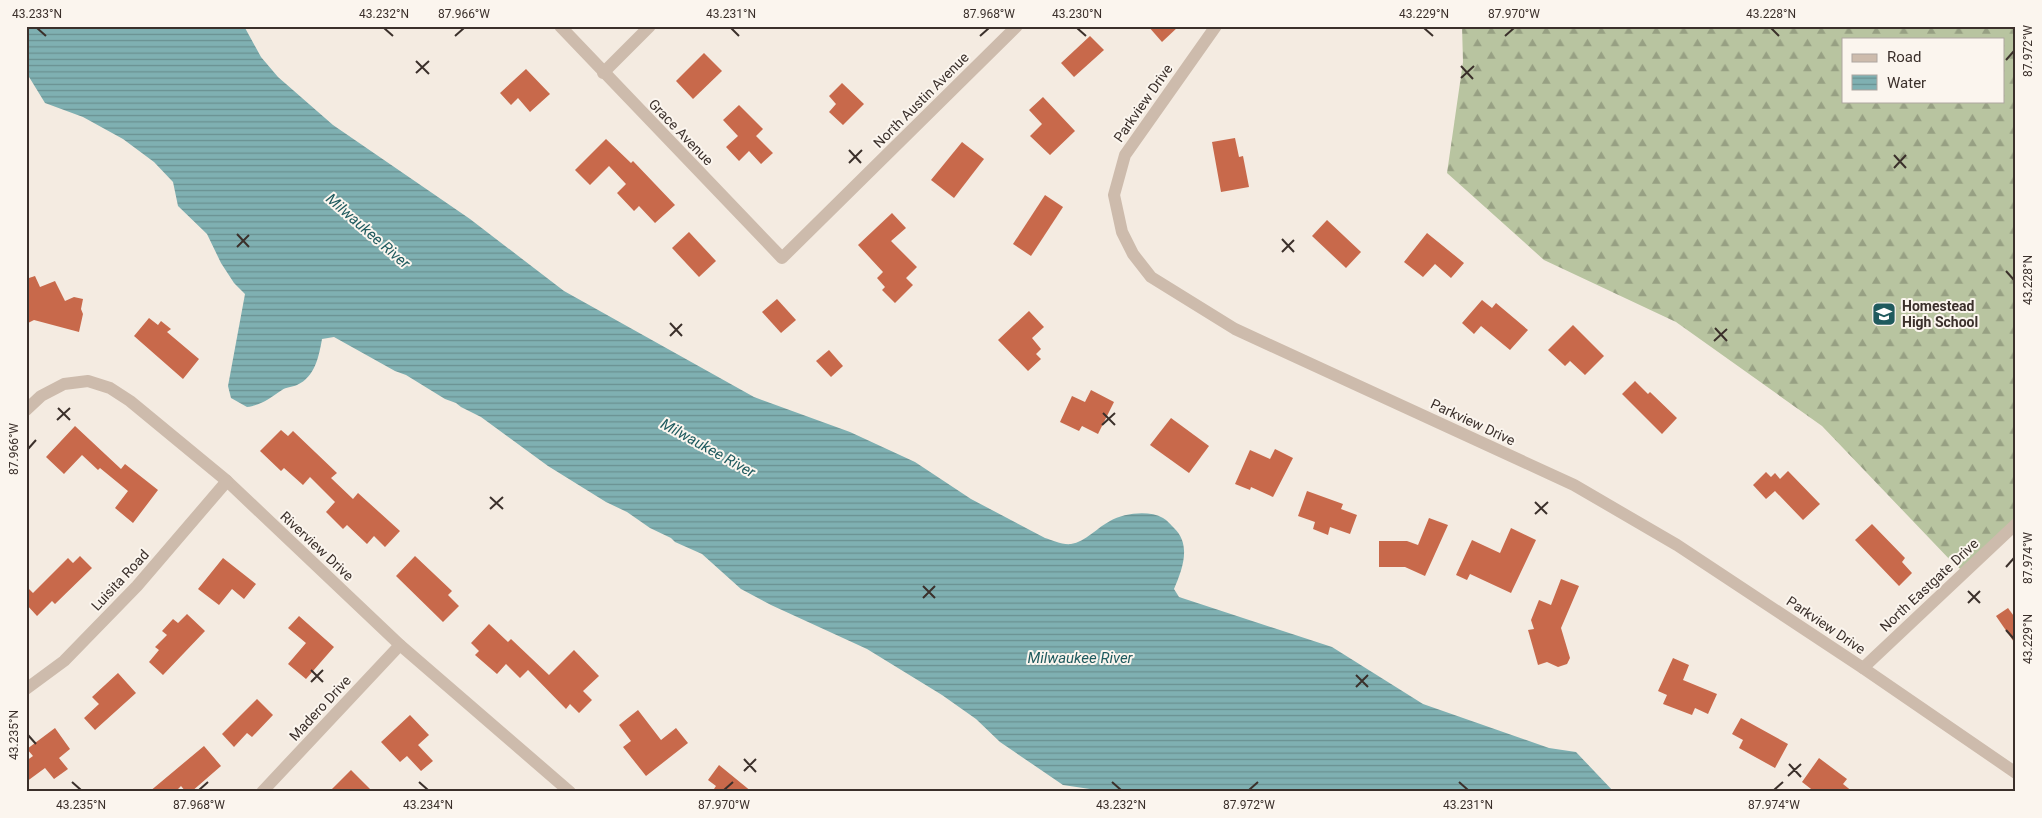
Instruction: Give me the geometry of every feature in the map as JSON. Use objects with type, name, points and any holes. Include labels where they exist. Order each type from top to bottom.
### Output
[{"type":"street","name":"Grace Avenue","points":[[560,26],[782,258]]},
{"type":"street","points":[[603,73],[650,26]]},
{"type":"street","name":"North Austin Avenue","points":[[782,258],[1017,26]]},
{"type":"street","name":"Parkview Drive","points":[[1216,26],[1125,155],[1114,196],[1122,232],[1133,254],[1151,277],[1235,330],[1574,486],[1677,544],[2016,773]]},
{"type":"street","name":"Riverview Drive","points":[[26,410],[40,396],[64,384],[88,381],[110,388],[130,401],[227,481],[400,645],[570,792]]},
{"type":"street","name":"Luisita Road","points":[[26,689],[64,661],[124,600],[227,481]]},
{"type":"street","name":"North Eastgate Drive","points":[[1863,668],[2016,524]]},
{"type":"street","name":"Madero Drive","points":[[262,792],[400,645]]},
{"type":"green space","name":"Homestead High School","points":[[1462,26],[2016,26],[2016,523],[1964,572],[1953,563],[1822,426],[1676,322],[1544,260],[1447,173],[1463,62]]},
{"type":"water","name":"Milwaukee River","points":[[26,26],[244,26],[261,57],[278,77],[333,125],[470,219],[564,291],[754,397],[850,432],[915,462],[971,499],[1045,538],[1071,544],[1076,543],[1105,524],[1122,516],[1144,513],[1163,518],[1174,528],[1183,542],[1184,558],[1174,589],[1179,597],[1332,647],[1423,704],[1549,748],[1576,752],[1614,792],[1110,792],[1063,785],[1000,742],[976,719],[942,695],[867,649],[771,605],[741,589],[702,554],[675,542],[627,512],[606,502],[548,466],[481,417],[334,337],[322,339],[315,365],[308,377],[297,385],[284,389],[262,403],[247,407],[231,398],[228,386],[245,294],[234,283],[221,263],[207,234],[178,206],[173,182],[154,162],[123,139],[83,117],[45,103],[26,72]]},
{"type":"building","points":[[1148,26],[1179,26],[1162,42]]},
{"type":"building","points":[[1090,36],[1104,50],[1074,77],[1061,63]]},
{"type":"building","points":[[704,53],[722,71],[693,99],[676,81]]},
{"type":"building","points":[[526,69],[550,94],[530,112],[518,98],[511,105],[500,93]]},
{"type":"building","points":[[842,83],[864,104],[843,125],[829,112],[836,104],[829,96]]},
{"type":"building","points":[[1043,97],[1075,131],[1050,155],[1030,136],[1042,124],[1029,110]]},
{"type":"building","points":[[739,105],[763,129],[756,136],[773,153],[761,164],[749,151],[739,161],[726,147],[738,136],[723,120]]},
{"type":"building","points":[[1235,138],[1239,157],[1243,156],[1249,187],[1221,192],[1212,142]]},
{"type":"building","points":[[606,139],[631,163],[633,161],[675,205],[655,223],[639,206],[634,211],[617,193],[626,184],[609,166],[590,185],[575,170]]},
{"type":"building","points":[[962,142],[984,159],[954,198],[931,180]]},
{"type":"building","points":[[1045,195],[1063,207],[1031,256],[1013,244]]},
{"type":"building","points":[[892,213],[906,228],[891,241],[917,267],[906,278],[913,285],[895,303],[882,290],[885,287],[877,278],[883,272],[858,245]]},
{"type":"building","points":[[1327,220],[1361,252],[1346,268],[1312,236]]},
{"type":"building","points":[[689,232],[716,261],[699,277],[672,248]]},
{"type":"building","points":[[1427,233],[1464,263],[1451,278],[1435,264],[1423,277],[1404,262]]},
{"type":"building","points":[[35,276],[40,287],[55,281],[65,301],[74,297],[83,299],[81,309],[83,314],[79,332],[34,320],[26,324],[26,279]]},
{"type":"building","points":[[777,299],[796,320],[781,333],[762,312]]},
{"type":"building","points":[[1482,300],[1492,308],[1496,303],[1528,330],[1510,350],[1481,326],[1474,334],[1462,323]]},
{"type":"building","points":[[1029,311],[1044,327],[1032,338],[1041,349],[1036,354],[1041,359],[1028,371],[998,340]]},
{"type":"building","points":[[149,318],[158,325],[161,321],[171,329],[167,332],[199,359],[183,379],[134,336]]},
{"type":"building","points":[[1573,325],[1604,356],[1585,375],[1570,361],[1565,366],[1548,350]]},
{"type":"building","points":[[829,350],[843,366],[831,377],[816,361]]},
{"type":"building","points":[[1635,381],[1648,394],[1650,392],[1677,418],[1662,434],[1622,394]]},
{"type":"building","points":[[1091,390],[1114,402],[1098,434],[1082,426],[1079,431],[1060,422],[1072,396],[1085,402]]},
{"type":"building","points":[[1171,418],[1209,446],[1189,473],[1150,445]]},
{"type":"building","points":[[75,426],[121,469],[125,464],[158,490],[133,523],[115,508],[128,491],[100,468],[98,470],[82,455],[64,474],[46,457]]},
{"type":"building","points":[[281,430],[288,436],[293,431],[337,473],[331,478],[353,499],[358,493],[400,531],[385,547],[374,536],[367,544],[347,525],[343,529],[326,512],[335,502],[310,477],[303,485],[284,468],[281,471],[260,451]]},
{"type":"building","points":[[1275,449],[1293,458],[1273,497],[1251,487],[1250,490],[1235,484],[1250,450],[1270,459]]},
{"type":"building","points":[[1788,471],[1820,504],[1803,520],[1775,491],[1766,499],[1753,485],[1766,472],[1771,477],[1775,473],[1780,479]]},
{"type":"building","points":[[1307,491],[1343,504],[1341,509],[1357,515],[1350,534],[1330,527],[1328,535],[1313,529],[1315,522],[1298,516]]},
{"type":"building","points":[[1429,518],[1448,525],[1425,576],[1405,567],[1379,567],[1379,541],[1407,541],[1418,545]]},
{"type":"building","points":[[1872,524],[1905,558],[1902,562],[1912,573],[1899,586],[1855,540]]},
{"type":"building","points":[[1511,528],[1536,540],[1511,593],[1470,574],[1467,580],[1456,575],[1472,540],[1500,553]]},
{"type":"building","points":[[80,556],[92,568],[55,604],[52,601],[37,616],[26,604],[26,586],[33,593],[68,558],[73,563]]},
{"type":"building","points":[[415,556],[452,591],[448,595],[459,606],[443,622],[396,576]]},
{"type":"building","points":[[223,558],[256,584],[244,599],[232,589],[219,605],[198,589]]},
{"type":"building","points":[[1561,579],[1579,586],[1561,628],[1570,658],[1567,664],[1558,667],[1547,662],[1538,665],[1528,630],[1534,629],[1531,620],[1539,600],[1551,605]]},
{"type":"building","points":[[2008,608],[2016,619],[2016,645],[1996,616]]},
{"type":"building","points":[[187,614],[205,631],[163,675],[149,662],[159,650],[155,647],[167,635],[162,631],[173,619],[178,623]]},
{"type":"building","points":[[299,616],[334,647],[306,679],[288,664],[306,643],[288,628]]},
{"type":"building","points":[[489,624],[508,642],[511,639],[549,675],[574,650],[599,676],[583,691],[592,700],[579,713],[570,704],[566,709],[528,670],[520,678],[506,664],[497,674],[475,655],[479,651],[471,643]]},
{"type":"building","points":[[1673,658],[1689,665],[1683,680],[1717,694],[1708,714],[1695,708],[1692,715],[1663,704],[1667,695],[1658,691]]},
{"type":"building","points":[[118,673],[136,693],[95,730],[84,718],[99,704],[92,697]]},
{"type":"building","points":[[257,699],[273,715],[252,737],[247,733],[234,747],[222,734]]},
{"type":"building","points":[[638,710],[661,740],[676,728],[688,743],[646,776],[623,747],[631,741],[619,725]]},
{"type":"building","points":[[410,715],[429,735],[418,745],[433,761],[421,771],[407,756],[400,762],[381,742]]},
{"type":"building","points":[[1741,718],[1788,744],[1775,768],[1739,748],[1743,740],[1732,734]]},
{"type":"building","points":[[55,728],[70,749],[59,758],[68,769],[54,779],[45,768],[26,782],[26,761],[33,756],[27,749]]},
{"type":"building","points":[[204,746],[221,766],[191,792],[186,792],[181,786],[175,792],[149,792]]},
{"type":"building","points":[[1819,758],[1847,779],[1843,784],[1853,792],[1815,792],[1802,782]]},
{"type":"building","points":[[719,765],[752,792],[712,792],[716,786],[708,780]]},
{"type":"building","points":[[351,770],[373,792],[329,792]]},
{"type":"place","name":"Homestead High School","points":[[1884,314]]}]
